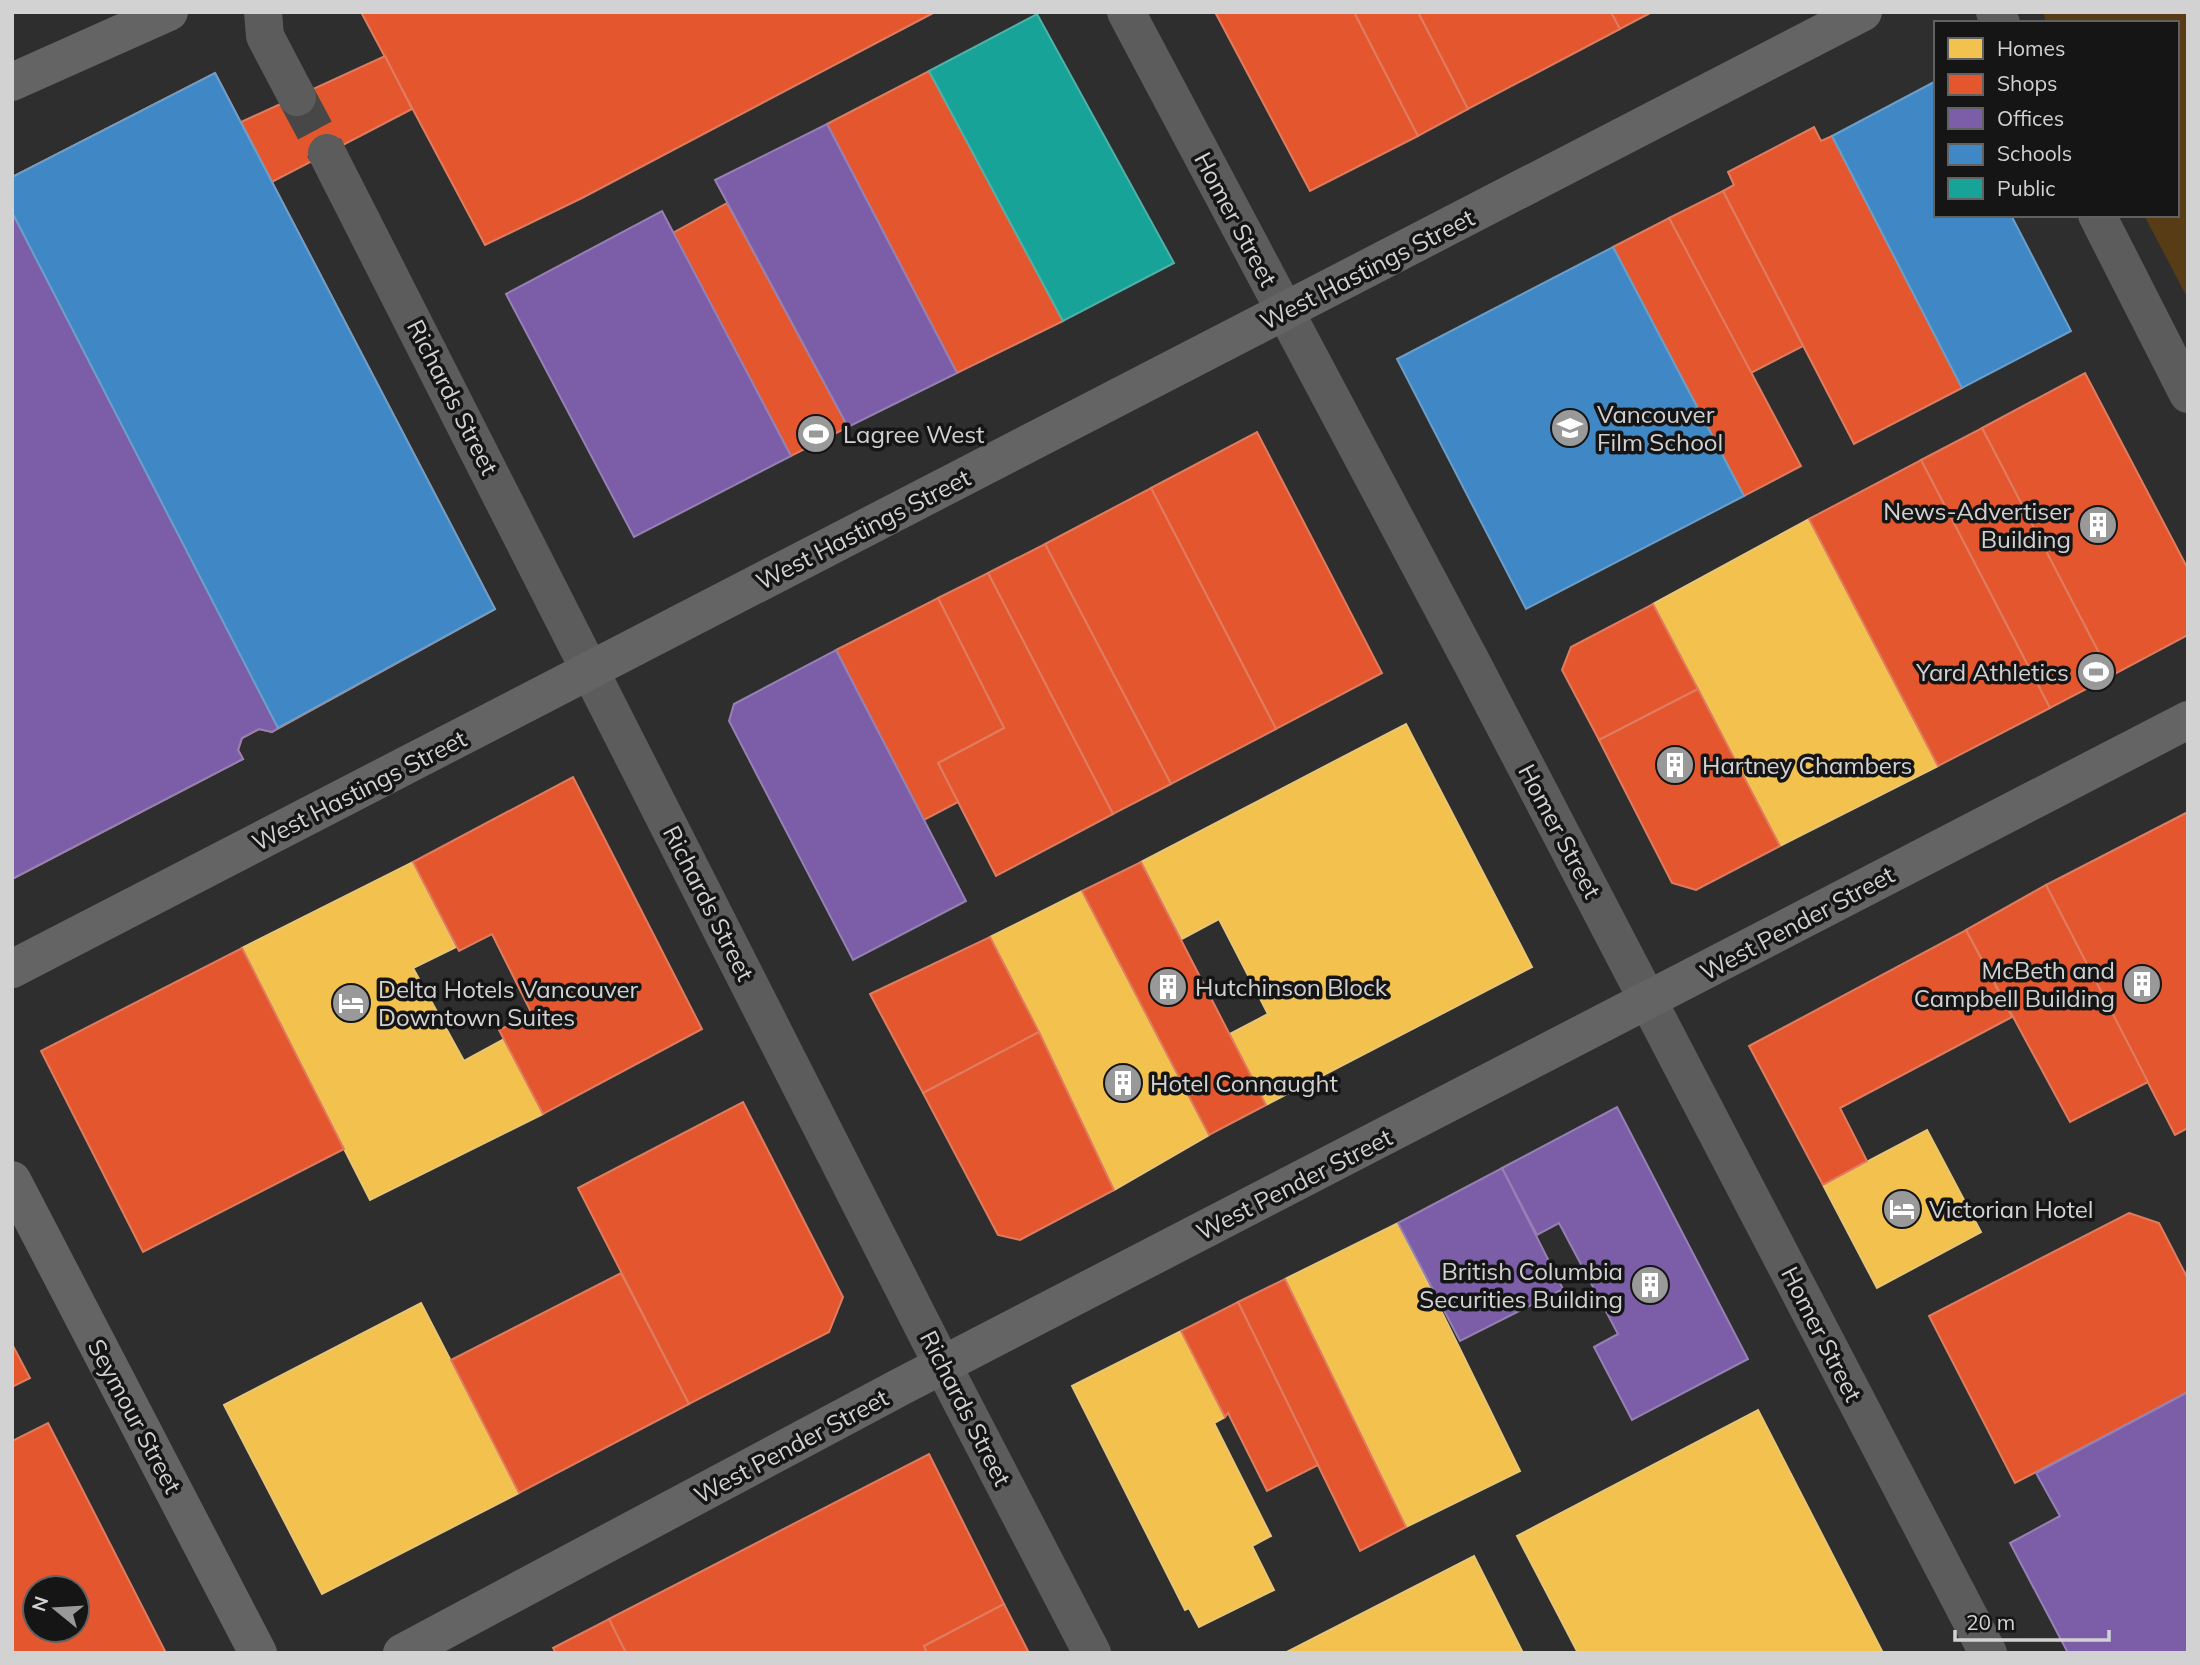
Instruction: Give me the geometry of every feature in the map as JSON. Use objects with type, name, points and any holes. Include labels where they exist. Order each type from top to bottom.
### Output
[{"type":"main road","points":[[12,82],[169,12]]},
{"type":"main road","name":"West Hastings Street","points":[[12,969],[1863,12]]},
{"type":"main road","name":"West Pender Street","points":[[402,1653],[943,1366],[2188,720]]},
{"type":"main road","name":"Seymour Street","points":[[12,1180],[258,1653]]},
{"type":"street","points":[[263,12],[265,36],[297,97]]},
{"type":"street","name":"Homer Street","points":[[1126,12],[1650,1000],[1987,1653]]},
{"type":"street","name":"Richards Street","points":[[327,153],[943,1366],[1093,1653]]},
{"type":"street","points":[[2098,217],[2188,394]]},
{"type":"shaded area","points":[[2044,12],[2188,12],[2188,299],[2145,217],[2179,217],[2179,21],[2045,21]]},
{"type":"building: Homes","points":[[1809,519],[1938,766],[1780,846],[1653,604]]},
{"type":"building: Homes","points":[[1406,724],[1532,967],[1266,1105],[1228,1035],[1268,1014],[1219,919],[1182,939],[1141,862]]},
{"type":"building: Homes","name":"Delta Hotels Vancouver Downtown Suites","points":[[413,862],[456,947],[413,968],[464,1061],[504,1039],[543,1114],[370,1200],[242,948]]},
{"type":"building: Homes","name":"Hotel Connaught","points":[[1082,891],[1209,1135],[1114,1190],[1039,1032],[990,937]]},
{"type":"building: Homes","name":"Victorian Hotel","points":[[1927,1130],[1981,1232],[1877,1288],[1823,1185]]},
{"type":"building: Homes","points":[[1398,1223],[1520,1471],[1406,1527],[1285,1279]]},
{"type":"building: Homes","points":[[421,1303],[519,1493],[322,1594],[224,1405]]},
{"type":"building: Homes","points":[[1181,1331],[1225,1417],[1214,1423],[1271,1536],[1252,1546],[1274,1590],[1199,1627],[1189,1608],[1185,1610],[1072,1386]]},
{"type":"building: Homes","points":[[1758,1410],[1883,1653],[1578,1653],[1517,1536]]},
{"type":"building: Homes","points":[[1474,1556],[1523,1653],[1285,1653]]},
{"type":"building: Shops","points":[[361,12],[935,12],[582,198],[485,245]]},
{"type":"building: Shops","points":[[1215,12],[1354,12],[1418,136],[1310,191]]},
{"type":"building: Shops","points":[[1354,12],[1418,12],[1468,109],[1418,136]]},
{"type":"building: Shops","points":[[1418,12],[1611,12],[1620,29],[1468,109]]},
{"type":"building: Shops","points":[[1611,12],[1652,12],[1620,29]]},
{"type":"building: Shops","points":[[385,56],[412,109],[272,182],[241,122]]},
{"type":"building: Shops","points":[[929,71],[1063,321],[957,373],[827,124]]},
{"type":"building: Shops","points":[[215,73],[495,609],[272,732],[259,729],[242,738],[238,750],[243,759],[12,879],[12,177]]},
{"type":"building: Shops","points":[[1814,127],[1821,141],[1832,136],[1962,388],[1854,444],[1723,191],[1734,185],[1728,172]]},
{"type":"building: Shops","points":[[1723,191],[1803,346],[1751,373],[1669,218]]},
{"type":"building: Shops","points":[[727,203],[848,427],[791,456],[673,233]]},
{"type":"building: Shops","points":[[1669,218],[1801,466],[1744,496],[1613,247]]},
{"type":"building: Shops","name":"News-Advertiser Building","points":[[2085,373],[2188,569],[2188,635],[2111,676],[1982,428]]},
{"type":"building: Shops","points":[[1982,428],[2111,676],[2050,708],[1921,460]]},
{"type":"building: Shops","points":[[1257,432],[1382,673],[1276,729],[1151,488]]},
{"type":"building: Shops","points":[[1921,460],[2050,708],[1938,766],[1809,519]]},
{"type":"building: Shops","points":[[1151,488],[1276,729],[1171,784],[1045,544]]},
{"type":"building: Shops","points":[[1045,544],[1171,784],[1113,814],[988,573]]},
{"type":"building: Shops","points":[[988,573],[1113,814],[996,876],[938,763],[1004,728],[938,598]]},
{"type":"building: Shops","points":[[938,598],[1004,728],[938,763],[958,802],[924,820],[836,650]]},
{"type":"building: Shops","points":[[1653,604],[1698,689],[1599,740],[1562,670],[1571,647]]},
{"type":"building: Shops","name":"Hartney Chambers","points":[[1698,689],[1780,846],[1696,890],[1672,883],[1599,740]]},
{"type":"building: Shops","points":[[573,777],[702,1029],[543,1114],[499,1030],[532,1014],[492,934],[459,951],[413,862]]},
{"type":"building: Shops","name":"McBeth and Campbell Building","points":[[2188,812],[2188,1128],[2175,1135],[2046,885]]},
{"type":"building: Shops","name":"Hutchinson Block","points":[[1141,862],[1266,1105],[1209,1135],[1082,891]]},
{"type":"building: Shops","points":[[2046,885],[2148,1082],[2070,1122],[1966,930]]},
{"type":"building: Shops","points":[[1966,930],[2012,1017],[1840,1108],[1867,1161],[1823,1185],[1749,1046]]},
{"type":"building: Shops","points":[[990,937],[1039,1032],[923,1093],[870,994]]},
{"type":"building: Shops","points":[[242,948],[344,1149],[143,1252],[41,1051]]},
{"type":"building: Shops","points":[[1039,1032],[1114,1190],[1020,1240],[998,1235],[923,1093]]},
{"type":"building: Shops","points":[[743,1102],[843,1297],[829,1332],[689,1404],[578,1188]]},
{"type":"building: Shops","points":[[2129,1213],[2159,1223],[2188,1279],[2188,1392],[2015,1483],[1929,1316]]},
{"type":"building: Shops","points":[[621,1273],[689,1404],[519,1493],[451,1360]]},
{"type":"building: Shops","points":[[1285,1279],[1406,1527],[1360,1551],[1238,1302]]},
{"type":"building: Shops","points":[[1238,1302],[1318,1465],[1267,1491],[1228,1413],[1225,1417],[1181,1331]]},
{"type":"building: Shops","points":[[12,1344],[30,1378],[12,1387]]},
{"type":"building: Shops","points":[[48,1423],[166,1653],[12,1653],[12,1441]]},
{"type":"building: Shops","points":[[929,1454],[1004,1604],[924,1646],[927,1653],[626,1653],[609,1619]]},
{"type":"building: Shops","points":[[1004,1604],[1029,1653],[927,1653],[924,1646]]},
{"type":"building: Shops","points":[[609,1619],[626,1653],[556,1653],[553,1648]]},
{"type":"building: Offices","points":[[827,124],[957,373],[848,427],[715,180]]},
{"type":"building: Offices","points":[[662,211],[791,456],[634,537],[506,294]]},
{"type":"building: Offices","points":[[12,212],[278,728],[272,732],[259,729],[242,738],[238,750],[243,759],[12,879]]},
{"type":"building: Offices","points":[[836,650],[966,901],[853,960],[729,721],[734,704]]},
{"type":"building: Offices","name":"British Columbia Securities Building","points":[[1617,1107],[1748,1359],[1632,1420],[1594,1347],[1618,1334],[1559,1223],[1537,1235],[1502,1168]]},
{"type":"building: Offices","points":[[1502,1168],[1563,1289],[1460,1341],[1398,1223]]},
{"type":"building: Offices","points":[[2188,1392],[2188,1653],[2068,1653],[2010,1543],[2060,1516],[2036,1473]]},
{"type":"building: Schools","points":[[215,73],[495,609],[278,728],[12,212],[12,177]]},
{"type":"building: Schools","points":[[1934,82],[1934,217],[2012,217],[2071,331],[1962,388],[1832,136]]},
{"type":"building: Schools","name":"Vancouver Film School","points":[[1613,247],[1744,496],[1526,609],[1397,359]]},
{"type":"building: Public","points":[[1037,14],[1174,263],[1063,321],[929,71]]},
{"type":"tunnel","points":[[297,97],[327,153]]},
{"type":"place","name":"Vancouver Film School","points":[[1570,428]]},
{"type":"place","name":"Lagree West","points":[[816,434]]},
{"type":"place","name":"News-Advertiser Building","points":[[2098,525]]},
{"type":"place","name":"Yard Athletics","points":[[2096,672]]},
{"type":"place","name":"Hartney Chambers","points":[[1675,765]]},
{"type":"place","name":"McBeth and Campbell Building","points":[[2142,984]]},
{"type":"place","name":"Hutchinson Block","points":[[1168,987]]},
{"type":"place","name":"Delta Hotels Vancouver Downtown Suites","points":[[351,1003]]},
{"type":"place","name":"Hotel Connaught","points":[[1123,1083]]},
{"type":"place","name":"Victorian Hotel","points":[[1902,1209]]},
{"type":"place","name":"British Columbia Securities Building","points":[[1650,1285]]}]
